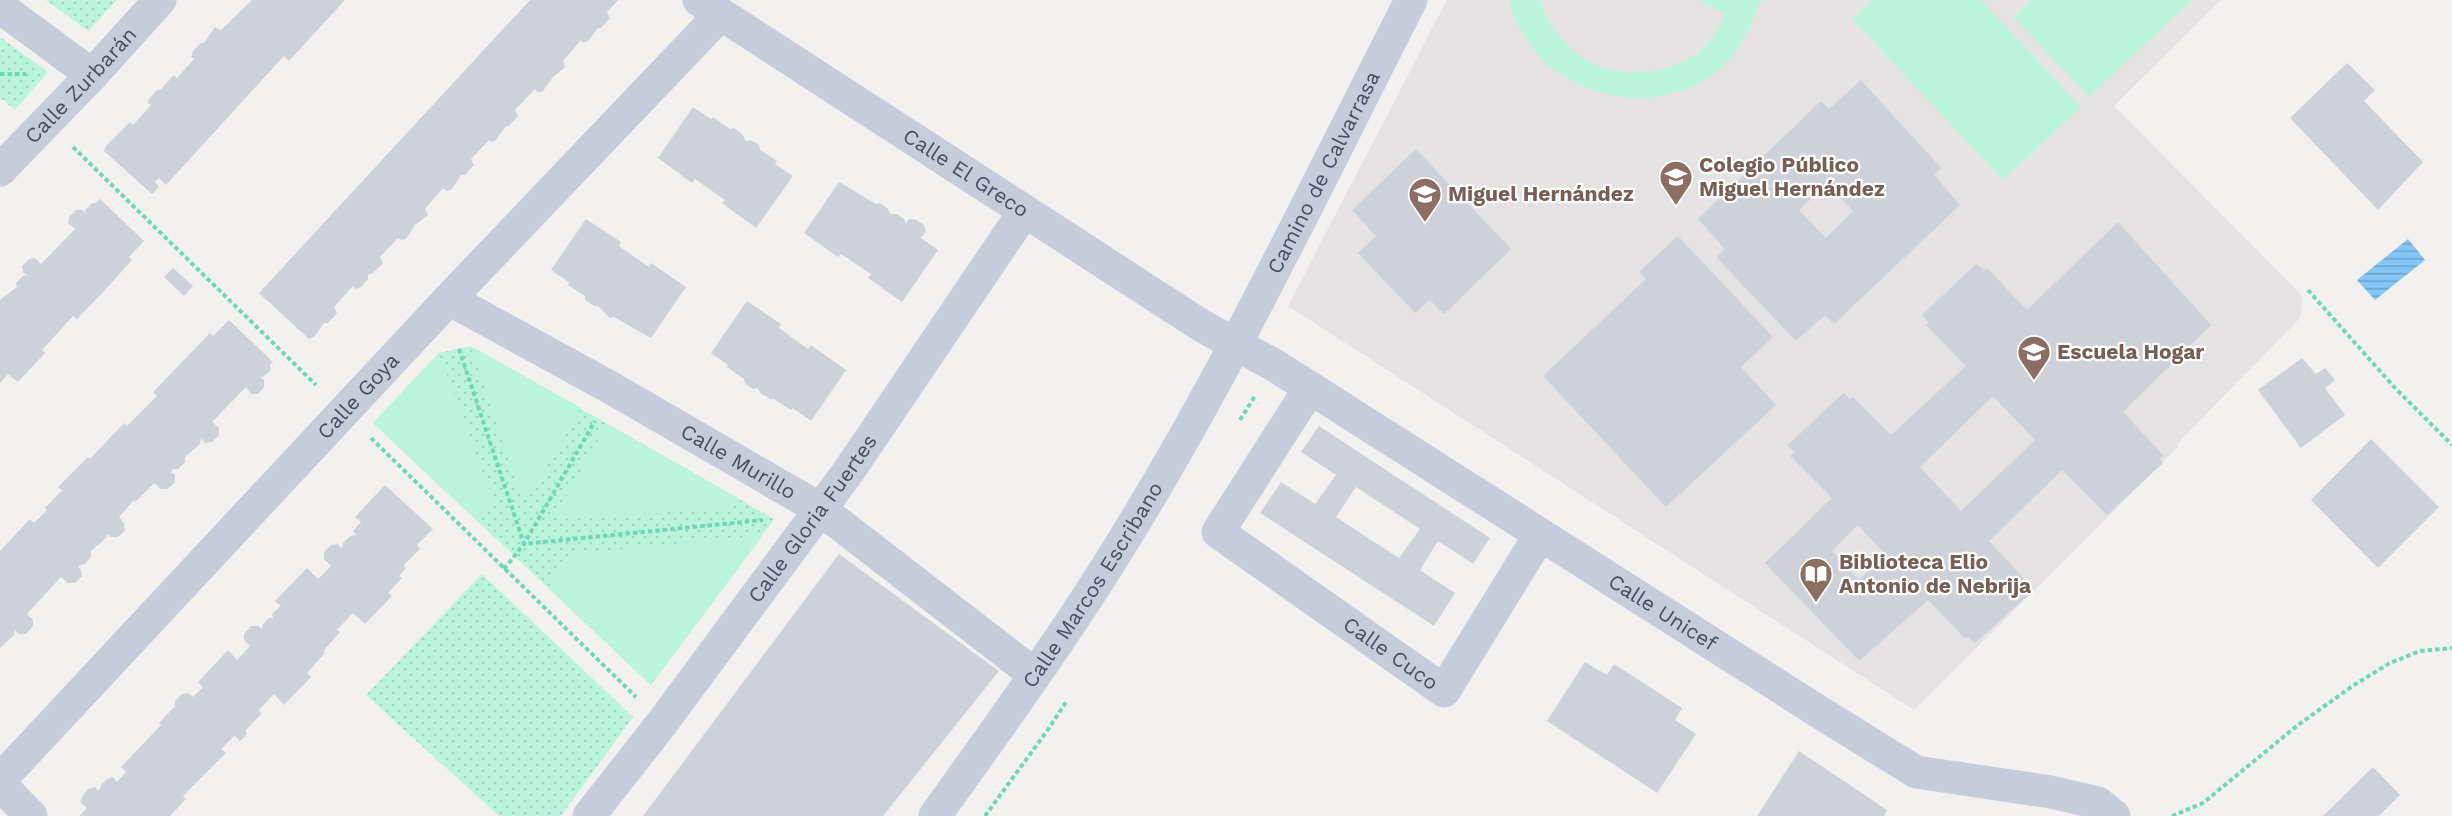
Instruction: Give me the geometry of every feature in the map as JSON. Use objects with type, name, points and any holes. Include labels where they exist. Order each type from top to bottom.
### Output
[{"type":"street","name":"Calle Zurbarán","points":[[0,170],[92,75],[160,0]]},
{"type":"street","name":"Camino de Calvarrasa","points":[[1235,343],[1411,0]]},
{"type":"street","points":[[0,7],[92,75]]},
{"type":"street","name":"Calle El Greco","points":[[710,8],[1202,326],[1235,343]]},
{"type":"street","name":"Calle Goya","points":[[0,782],[449,299],[710,8]]},
{"type":"street","name":"Calle Gloria Fuertes","points":[[589,816],[662,723],[848,472],[1024,212]]},
{"type":"street","name":"Calle Murillo","points":[[449,299],[613,389],[820,508],[1035,675]]},
{"type":"street","name":"Calle Unicef","points":[[1235,343],[1310,388],[1916,772],[2060,794],[2098,803],[2114,816]]},
{"type":"street","name":"Calle Marcos Escribano","points":[[935,816],[1035,675],[1123,542],[1235,343]]},
{"type":"street","name":"Calle Cuco","points":[[1310,388],[1218,532],[1444,691],[1540,535]]},
{"type":"street","points":[[0,782],[30,816]]},
{"type":"path","points":[[46,121],[662,723]]},
{"type":"path","points":[[2308,290],[2395,388],[2452,445]]},
{"type":"path","points":[[457,343],[524,544]]},
{"type":"path","points":[[504,569],[524,544],[613,389]]},
{"type":"path","points":[[524,544],[770,519]]},
{"type":"path","points":[[2172,816],[2203,803],[2298,725],[2354,685],[2390,663],[2420,651],[2452,648]]},
{"type":"shaded area","name":"Colegio Público Miguel Hernández","points":[[1447,0],[2221,0],[2114,106],[2303,297],[2300,318],[2177,444],[2178,447],[1914,710],[1288,306]]},
{"type":"green space","points":[[46,0],[117,0],[88,31]]},
{"type":"green space","points":[[1509,0],[1539,0],[1559,36],[1587,60],[1604,68],[1622,72],[1641,72],[1662,69],[1684,61],[1708,43],[1725,14],[1698,0],[1762,0],[1737,49],[1715,73],[1698,84],[1679,91],[1640,98],[1601,93],[1582,86],[1549,67],[1521,29],[1512,12]]},
{"type":"green space","points":[[1873,0],[1981,0],[2081,107],[2003,180],[1852,19]]},
{"type":"green space","points":[[2031,0],[2192,0],[2089,97],[2014,17]]},
{"type":"green space","points":[[0,37],[48,72],[15,110],[2,99],[0,100]]},
{"type":"green space","points":[[471,346],[774,519],[651,685],[373,423],[439,353]]},
{"type":"green space","points":[[471,346],[581,408],[529,496],[520,494]]},
{"type":"green space","points":[[439,353],[495,506],[475,519],[373,423]]},
{"type":"green space","points":[[608,424],[738,498],[731,508],[563,519],[557,512]]},
{"type":"green space","points":[[763,535],[651,685],[548,587],[574,554]]},
{"type":"green space","points":[[482,574],[633,717],[561,816],[499,816],[366,695]]},
{"type":"water","points":[[2408,239],[2425,260],[2375,300],[2357,280]]},
{"type":"building","points":[[252,0],[345,0],[289,61],[284,56],[166,185],[159,178],[155,182],[159,187],[152,194],[104,151],[106,146],[130,122],[133,125],[151,105],[148,103],[149,99],[157,90],[160,90],[174,75],[177,78],[194,59],[191,57],[193,51],[204,43],[215,27],[221,30]]},
{"type":"building","points":[[530,0],[618,0],[607,12],[610,18],[601,28],[598,28],[588,41],[583,43],[581,40],[563,61],[565,67],[553,77],[543,91],[538,93],[535,89],[515,110],[518,116],[509,126],[506,126],[496,140],[491,142],[489,140],[471,159],[474,165],[465,175],[461,175],[452,189],[447,191],[443,188],[425,209],[428,215],[415,225],[406,239],[398,238],[380,257],[383,263],[368,275],[368,279],[361,287],[356,289],[353,286],[334,307],[337,313],[328,323],[324,323],[315,336],[309,339],[259,293]]},
{"type":"building","points":[[2347,63],[2375,90],[2364,101],[2423,162],[2378,210],[2290,118]]},
{"type":"building","points":[[1861,80],[1941,168],[1934,175],[1960,205],[1834,324],[1825,315],[1796,341],[1716,257],[1725,249],[1698,219],[1821,101],[1829,109]],"holes":[[[1827,184],[1853,211],[1826,238],[1799,210]]]},
{"type":"building","points":[[693,107],[730,129],[734,128],[742,134],[746,141],[751,140],[759,145],[760,150],[777,161],[775,164],[793,176],[756,228],[722,203],[725,200],[695,179],[692,183],[658,158]]},
{"type":"building","name":"Miguel Hernández","points":[[1416,149],[1511,249],[1444,314],[1430,300],[1415,313],[1358,253],[1376,236],[1352,210]]},
{"type":"building","points":[[839,182],[876,204],[880,203],[888,209],[890,214],[897,214],[905,220],[905,224],[909,219],[915,219],[924,225],[926,231],[921,238],[938,250],[902,302],[868,278],[871,274],[841,254],[838,257],[804,233]]},
{"type":"building","points":[[100,199],[144,241],[129,257],[132,260],[77,319],[73,316],[42,350],[45,353],[18,382],[8,374],[0,383],[0,300],[17,287],[16,283],[24,275],[28,276],[23,272],[22,266],[29,259],[35,258],[41,264],[75,229],[68,223],[69,217],[76,210],[82,210],[86,214],[85,210]]},
{"type":"building","points":[[586,219],[621,242],[619,246],[649,267],[651,263],[686,287],[651,338],[614,317],[610,318],[598,306],[585,300],[585,296],[568,285],[569,282],[551,270]]},
{"type":"building","points":[[2118,222],[2211,325],[2123,412],[2164,456],[2160,459],[2163,463],[2107,515],[2062,470],[1989,541],[2033,591],[1975,643],[1968,637],[1965,638],[1928,600],[1859,661],[1765,563],[1832,498],[1790,456],[1795,452],[1787,446],[1843,393],[1850,399],[1853,397],[1891,435],[1966,366],[1926,325],[1929,322],[1922,315],[1976,264],[1984,270],[1987,268],[2027,310]],"holes":[[[1993,396],[2035,440],[1961,511],[1920,467]],[[1858,525],[1885,554],[1859,580],[1832,551]]]},
{"type":"building","points":[[1678,236],[1773,337],[1741,367],[1776,405],[1666,507],[1543,376],[1646,279],[1639,272]]},
{"type":"building","points":[[173,268],[193,286],[184,296],[164,277]]},
{"type":"building","points":[[747,301],[781,324],[779,328],[808,349],[811,345],[846,370],[811,421],[793,408],[791,410],[761,394],[758,388],[753,389],[745,383],[744,379],[727,367],[728,365],[711,353]]},
{"type":"building","points":[[229,320],[273,362],[270,365],[271,370],[263,377],[259,376],[264,380],[264,387],[258,394],[251,394],[246,387],[212,422],[219,428],[219,435],[212,442],[205,443],[201,438],[200,444],[185,457],[185,462],[178,469],[173,469],[171,472],[175,475],[175,482],[168,489],[161,489],[154,483],[135,502],[134,500],[119,517],[124,523],[125,530],[118,537],[111,537],[107,534],[106,538],[91,551],[91,557],[85,564],[78,566],[82,576],[75,583],[68,583],[61,577],[27,614],[33,620],[33,626],[26,634],[19,634],[15,630],[14,635],[0,648],[0,551],[30,519],[34,523],[47,510],[45,508],[62,490],[58,487],[88,457],[90,459],[124,423],[127,426],[157,396],[153,392],[210,333],[213,336]]},
{"type":"building","points":[[2302,358],[2316,374],[2325,368],[2335,380],[2325,388],[2345,415],[2301,448],[2258,390]]},
{"type":"building","points":[[1319,426],[1490,538],[1473,564],[1438,541],[1420,570],[1455,593],[1434,626],[1260,513],[1281,482],[1315,504],[1336,475],[1301,452]],"holes":[[[1356,487],[1420,529],[1399,558],[1336,517]]]},
{"type":"building","points":[[2371,439],[2439,507],[2378,568],[2311,500]]},
{"type":"building","points":[[385,485],[433,529],[417,545],[420,549],[404,565],[405,569],[399,576],[402,578],[388,593],[392,596],[365,624],[353,613],[337,630],[340,632],[307,673],[311,677],[284,705],[274,694],[259,710],[261,714],[246,730],[246,735],[240,741],[234,736],[224,746],[222,749],[226,753],[183,796],[186,799],[170,816],[79,816],[87,808],[80,802],[88,789],[95,787],[99,791],[107,779],[113,777],[117,782],[126,772],[121,767],[161,725],[159,723],[175,706],[175,701],[182,694],[188,693],[193,697],[203,687],[198,682],[228,650],[237,660],[250,646],[244,640],[244,634],[251,626],[258,626],[262,629],[263,624],[269,618],[273,618],[272,614],[281,606],[275,601],[307,568],[318,579],[331,566],[324,559],[324,552],[331,545],[338,544],[342,549],[343,543],[350,536],[356,535],[353,531],[361,522],[355,517]]},
{"type":"building","points":[[839,554],[999,671],[883,816],[643,816]]},
{"type":"building","points":[[1585,662],[1607,675],[1614,664],[1682,708],[1675,720],[1696,734],[1657,793],[1547,721]]},
{"type":"building","points":[[1799,751],[1887,810],[1884,816],[1757,816]]},
{"type":"building","points":[[2373,767],[2400,795],[2379,816],[2323,816]]},
{"type":"place","name":"Colegio Público Miguel Hernández","points":[[1676,206]]},
{"type":"place","name":"Miguel Hernández","points":[[1425,223]]},
{"type":"place","name":"Escuela Hogar","points":[[2034,381]]},
{"type":"place","name":"Biblioteca Elio Antonio de Nebrija","points":[[1816,603]]}]
